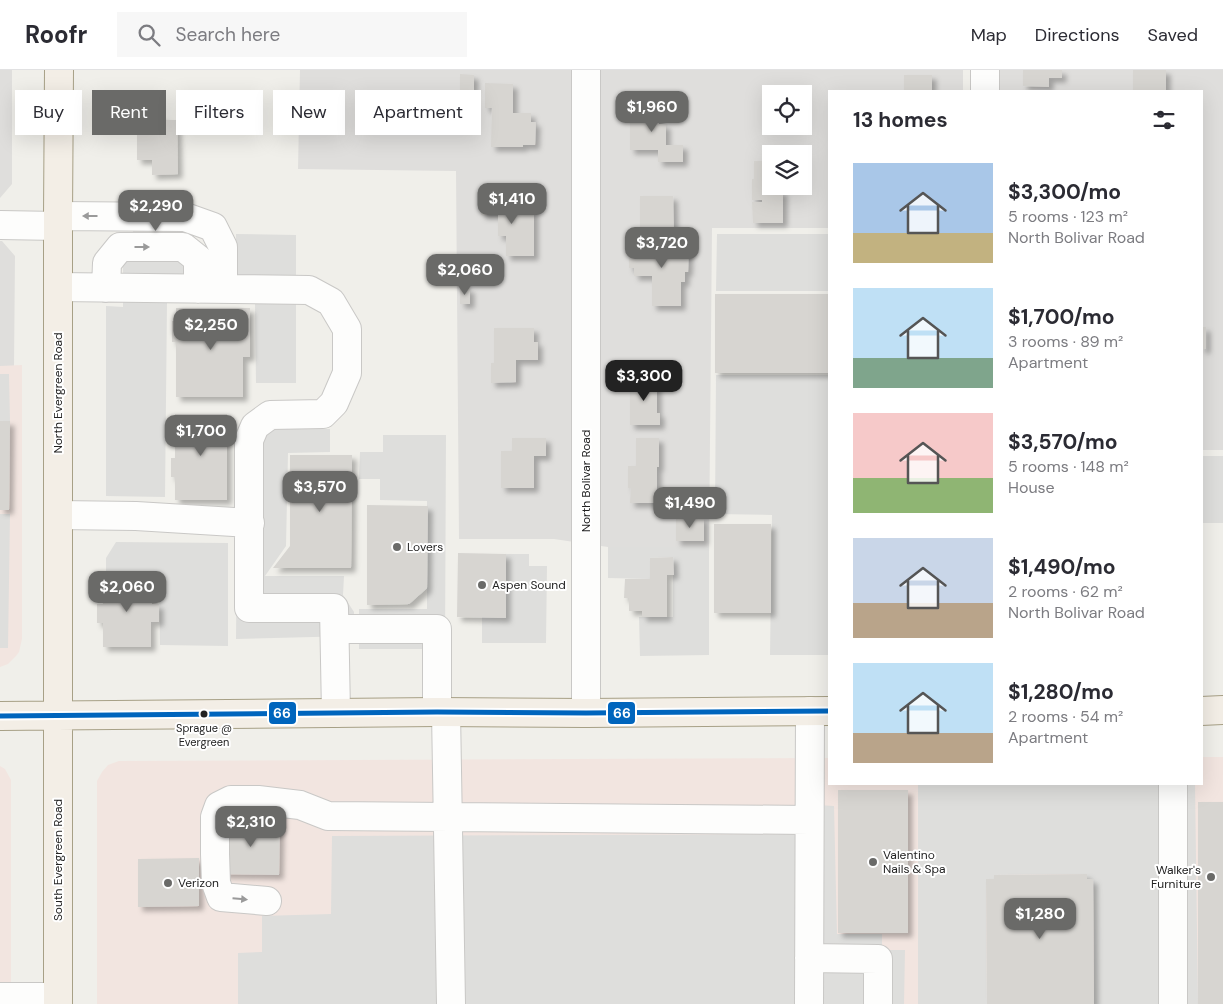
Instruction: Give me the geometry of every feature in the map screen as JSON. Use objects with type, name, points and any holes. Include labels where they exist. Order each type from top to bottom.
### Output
[{"type":"main road","name":"North Evergreen Road","points":[[58,716],[59,70]]},
{"type":"main road","points":[[1203,710],[1223,710]]},
{"type":"main road","points":[[0,716],[819,711]]},
{"type":"main road","name":"South Evergreen Road","points":[[58,716],[58,1000]]},
{"type":"street","name":"North Bolivar Road","points":[[586,70],[586,713]]},
{"type":"street","points":[[985,70],[985,90]]},
{"type":"street","points":[[0,225],[185,217],[213,227],[223,247],[210,289]]},
{"type":"street","points":[[106,288],[107,263],[120,247],[183,247],[198,259],[210,289]]},
{"type":"street","points":[[58,287],[309,290],[332,302],[347,329],[347,372],[334,403],[323,414],[270,415],[255,426],[249,440],[249,608],[334,608],[336,713]]},
{"type":"street","points":[[58,515],[136,516],[250,523]]},
{"type":"street","points":[[335,629],[437,629],[448,817],[451,1004]]},
{"type":"street","points":[[809,1004],[809,820],[819,711]]},
{"type":"street","points":[[1173,785],[1173,1004]]},
{"type":"street","points":[[267,901],[221,897],[216,883],[215,817],[220,806],[232,800],[258,800],[300,805],[328,816],[809,820]]},
{"type":"street","points":[[809,958],[878,959],[878,1004]]},
{"type":"street","points":[[0,997],[58,1000]]},
{"type":"shaded area","points":[[0,70],[12,70],[12,184],[0,198]]},
{"type":"shaded area","points":[[300,70],[963,70],[963,90],[828,90],[828,228],[712,228],[709,547],[608,547],[554,539],[459,539],[456,171],[298,169],[299,135],[345,135],[345,90],[300,90]]},
{"type":"shaded area","points":[[993,70],[1223,70],[1223,450],[1203,450],[1203,90],[993,90]]},
{"type":"shaded area","points":[[236,234],[296,235],[296,383],[256,383],[255,303],[167,302],[165,497],[106,496],[106,306],[123,307],[123,259],[183,261],[183,277],[236,278]]},
{"type":"shaded area","points":[[717,234],[828,234],[828,291],[716,291]]},
{"type":"shaded area","points":[[0,241],[15,256],[14,366],[0,366]]},
{"type":"shaded area","points":[[22,365],[22,639],[16,656],[8,664],[0,667],[0,366]]},
{"type":"shaded area","points":[[0,374],[9,374],[10,421],[0,421]]},
{"type":"shaded area","points":[[716,375],[828,375],[828,655],[770,655],[772,515],[715,514]]},
{"type":"shaded area","points":[[238,429],[330,429],[330,452],[288,453],[286,546],[265,576],[344,576],[343,595],[354,612],[353,636],[236,639]]},
{"type":"shaded area","points":[[383,435],[446,435],[445,649],[359,649],[359,609],[427,609],[427,501],[380,500],[380,479],[359,479],[360,452],[383,452]]},
{"type":"shaded area","points":[[1203,456],[1223,456],[1223,523],[1203,523]]},
{"type":"shaded area","points":[[0,514],[10,514],[8,648],[0,648]]},
{"type":"shaded area","points":[[116,542],[228,543],[228,646],[160,645],[159,577],[106,577],[106,558]]},
{"type":"shaded area","points":[[608,547],[709,547],[709,655],[640,656],[639,617],[673,617],[673,557],[650,558],[650,579],[608,578]]},
{"type":"shaded area","points":[[506,554],[529,554],[529,566],[547,566],[546,643],[482,643],[482,617],[506,618]]},
{"type":"shaded area","points":[[1203,757],[1223,757],[1223,1004],[97,1004],[97,781],[108,765],[119,761],[828,758],[828,785],[1203,785]]},
{"type":"shaded area","points":[[0,766],[5,769],[11,780],[11,1004],[0,1004]]},
{"type":"shaded area","points":[[918,785],[1195,785],[1198,1004],[1094,1004],[1093,879],[1087,879],[1087,874],[994,875],[994,879],[986,879],[987,1004],[918,1004]]},
{"type":"shaded area","points":[[816,805],[834,806],[837,934],[882,934],[882,950],[905,950],[904,1004],[238,1004],[238,953],[262,952],[262,916],[331,914],[332,836],[816,834]]},
{"type":"building","points":[[1023,70],[1062,70],[1062,78],[1049,78],[1049,87],[1023,86]]},
{"type":"building","points":[[1133,70],[1166,70],[1166,90],[1133,90]]},
{"type":"building","points":[[460,74],[474,75],[474,90],[460,90]]},
{"type":"building","points":[[904,75],[932,75],[932,90],[904,90]]},
{"type":"building","points":[[485,83],[513,84],[513,113],[531,113],[531,122],[536,122],[535,145],[491,147],[492,108],[485,108]]},
{"type":"building","points":[[630,103],[659,103],[659,124],[666,124],[666,145],[683,145],[683,162],[658,162],[658,150],[630,150]]},
{"type":"building","points":[[166,120],[176,120],[178,174],[152,175],[152,160],[137,160],[137,135],[166,135]]},
{"type":"building","points":[[754,161],[762,161],[762,195],[783,195],[783,223],[753,223],[752,202],[762,202],[762,200],[752,200],[752,179],[754,179]]},
{"type":"building","points":[[640,196],[673,196],[674,231],[640,231]]},
{"type":"building","points":[[481,197],[511,197],[511,210],[534,210],[534,256],[506,256],[506,236],[498,236],[498,215],[481,215]]},
{"type":"building","points":[[133,224],[180,225],[180,239],[133,239]]},
{"type":"building","points":[[629,243],[689,243],[688,272],[685,272],[685,282],[681,282],[681,306],[652,306],[652,276],[634,276],[634,268],[629,268]]},
{"type":"building","points":[[460,288],[470,288],[470,304],[460,304]]},
{"type":"building","points":[[715,294],[828,294],[828,373],[715,373]]},
{"type":"building","points":[[176,308],[250,308],[250,357],[243,357],[243,397],[176,397],[176,342],[172,342],[172,321],[176,321]]},
{"type":"building","points":[[1203,327],[1206,327],[1206,349],[1203,349]]},
{"type":"building","points":[[494,328],[534,328],[534,342],[538,342],[538,360],[516,360],[516,382],[491,383],[491,363],[494,363]]},
{"type":"building","points":[[633,377],[657,377],[657,413],[660,413],[660,425],[630,425],[630,389],[633,389]]},
{"type":"building","points":[[175,414],[227,414],[227,500],[175,500],[175,477],[171,477],[171,458],[175,458]]},
{"type":"building","points":[[0,421],[10,421],[9,510],[0,510]]},
{"type":"building","points":[[512,438],[546,438],[546,456],[534,456],[534,488],[501,488],[501,451],[512,451]]},
{"type":"building","points":[[636,438],[659,438],[657,503],[630,503],[631,488],[628,488],[628,466],[636,466]]},
{"type":"building","points":[[290,455],[352,455],[351,568],[273,568],[290,546]]},
{"type":"building","name":"Lovers","points":[[367,505],[428,506],[427,588],[409,604],[367,605]]},
{"type":"building","points":[[676,517],[704,517],[704,541],[676,541]]},
{"type":"building","points":[[714,524],[771,524],[771,613],[714,613]]},
{"type":"building","name":"Aspen Sound","points":[[458,553],[506,554],[506,618],[457,617]]},
{"type":"building","points":[[673,557],[674,575],[667,575],[667,617],[642,617],[642,611],[629,611],[629,598],[624,598],[625,579],[650,579],[650,558]]},
{"type":"building","points":[[103,580],[152,580],[152,604],[159,604],[159,622],[151,622],[151,647],[103,647],[103,623],[97,623],[97,604],[103,604]]},
{"type":"building","name":"Valentino Nails & Spa","points":[[838,790],[908,790],[908,933],[838,933]]},
{"type":"building","name":"Walker's Furniture","points":[[1198,802],[1223,802],[1223,1004],[1198,1004]]},
{"type":"building","points":[[223,822],[280,823],[279,875],[222,874]]},
{"type":"building","name":"Verizon","points":[[199,858],[199,906],[138,907],[138,859]]},
{"type":"building","points":[[1087,874],[1087,879],[1093,879],[1094,1004],[987,1004],[986,879],[994,879],[994,875]]},
{"type":"transit line","name":"66","points":[[0,716],[828,711]]},
{"type":"place","name":"Lovers","points":[[397,547]]},
{"type":"place","name":"Aspen Sound","points":[[482,585]]},
{"type":"place","name":"Sprague @ Evergreen","points":[[204,714]]},
{"type":"place","name":"Valentino Nails & Spa","points":[[873,862]]},
{"type":"place","name":"Walker's Furniture","points":[[1211,877]]},
{"type":"place","name":"Verizon","points":[[168,883]]}]
